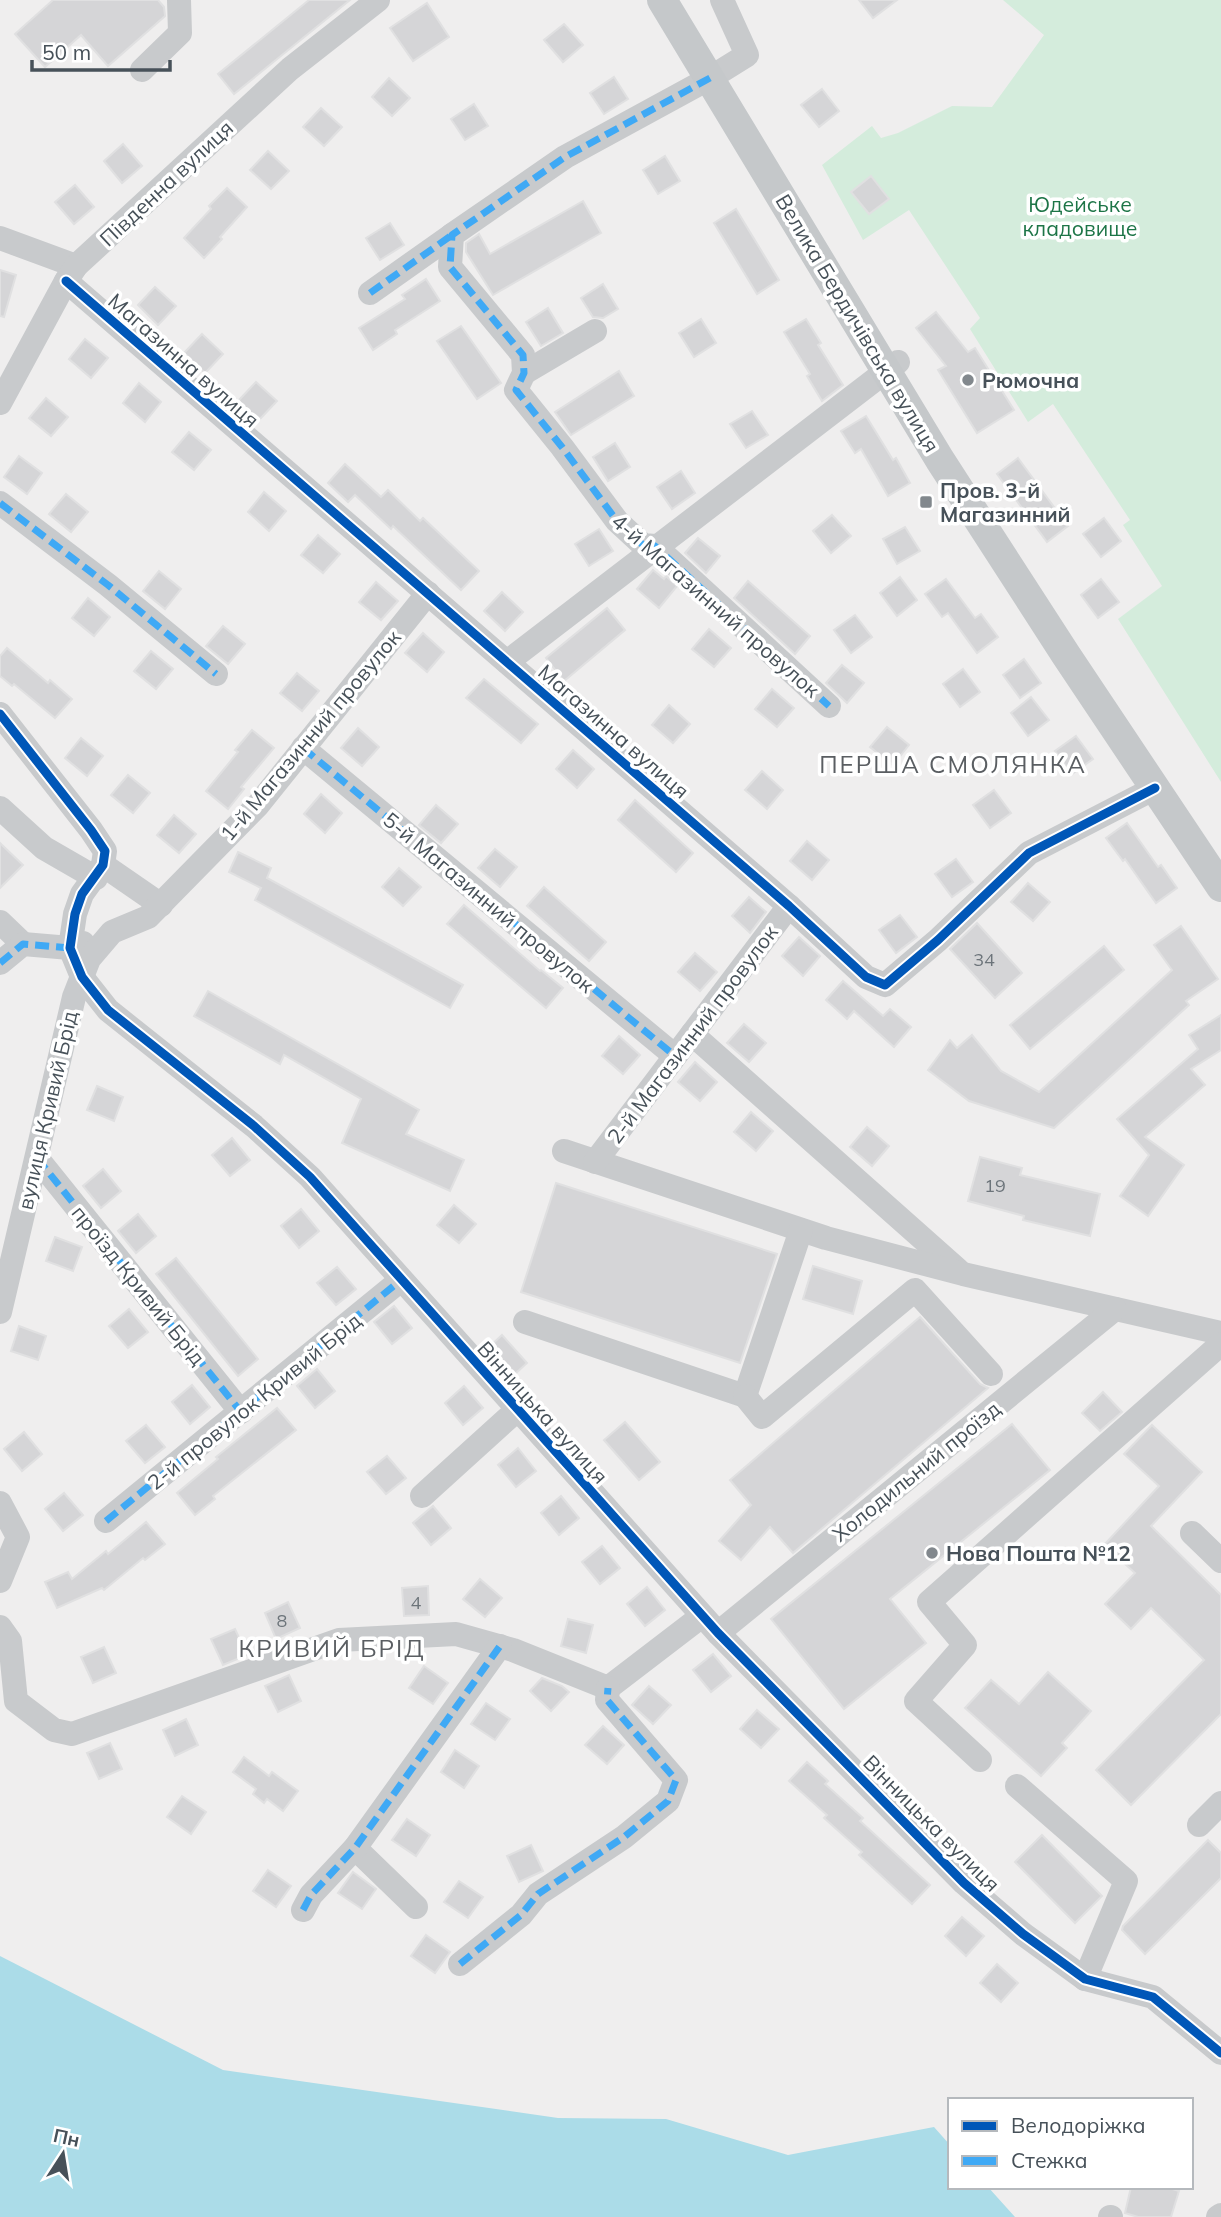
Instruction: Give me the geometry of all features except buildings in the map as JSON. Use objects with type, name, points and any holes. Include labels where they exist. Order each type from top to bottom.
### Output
[{"type":"main road","name":"Велика Бердичівська вулиця","points":[[662,0],[715,75]]},
{"type":"main road","name":"Велика Бердичівська вулиця","points":[[676,0],[715,75],[892,366],[1075,648],[1221,861]]},
{"type":"main road","name":"Велика Бердичівська вулиця","points":[[892,366],[957,487],[1221,887]]},
{"type":"street","points":[[142,70],[180,33],[179,0]]},
{"type":"street","name":"Південна вулиця","points":[[0,403],[71,273],[290,69],[378,0]]},
{"type":"street","points":[[370,293],[565,157],[747,55],[722,0]]},
{"type":"street","name":"4-й Магазинний провулок","points":[[452,235],[450,267],[523,355],[524,373],[516,390],[617,521],[643,545],[655,546],[830,706]]},
{"type":"street","points":[[0,238],[71,273]]},
{"type":"street","name":"Магазинна вулиця","points":[[71,273],[428,593],[789,906],[866,977],[885,985],[938,940],[1029,853],[1155,788]]},
{"type":"street","points":[[524,373],[594,331]]},
{"type":"street","points":[[507,662],[892,366]]},
{"type":"street","points":[[0,503],[107,585],[216,674]]},
{"type":"street","name":"1-й Магазинний провулок","points":[[160,905],[258,805],[428,593]]},
{"type":"street","points":[[0,714],[92,830],[105,851],[99,872],[82,894],[75,914],[70,948]]},
{"type":"street","name":"5-й Магазинний провулок","points":[[303,748],[675,1056]]},
{"type":"street","points":[[0,808],[44,848],[99,872],[160,905]]},
{"type":"street","name":"вулиця Кривий Брід","points":[[0,1312],[74,997],[89,959],[112,932],[148,917],[160,905]]},
{"type":"street","name":"2-й Магазинний провулок","points":[[594,1162],[789,906]]},
{"type":"street","points":[[0,922],[23,944],[70,948],[112,932]]},
{"type":"street","points":[[0,962],[23,944]]},
{"type":"street","name":"Вінницька вулиця","points":[[70,948],[82,977],[108,1010],[233,1109],[310,1177],[710,1624],[964,1883],[1023,1934],[1085,1979],[1153,1997],[1221,2053]]},
{"type":"street","points":[[692,1034],[963,1274]]},
{"type":"street","points":[[564,1151],[801,1230],[963,1274],[1221,1333]]},
{"type":"street","name":"проїзд Кривий Брід","points":[[37,1158],[241,1412]]},
{"type":"street","points":[[745,1396],[801,1230]]},
{"type":"street","name":"2-й провулок Кривий Брід","points":[[106,1521],[401,1280]]},
{"type":"street","points":[[525,1322],[745,1396],[762,1417],[915,1290],[991,1374]]},
{"type":"street","name":"Холодильний проїзд","points":[[608,1688],[710,1624],[1115,1309]]},
{"type":"street","points":[[980,1760],[916,1700],[965,1644],[929,1602],[1221,1344]]},
{"type":"street","points":[[422,1496],[517,1410]]},
{"type":"street","points":[[0,1503],[18,1537],[0,1581]]},
{"type":"street","points":[[1192,1533],[1221,1561]]},
{"type":"street","points":[[0,1627],[10,1640],[16,1701],[54,1730],[72,1734],[339,1640],[456,1634],[500,1646],[608,1688],[607,1700],[676,1780],[668,1801],[624,1837],[538,1894],[521,1915],[460,1964]]},
{"type":"street","points":[[303,1910],[311,1895],[355,1848],[500,1646]]},
{"type":"street","points":[[1017,1786],[1126,1881],[1085,1979]]},
{"type":"street","points":[[1199,1825],[1221,1803]]},
{"type":"street","points":[[355,1848],[416,1907]]},
{"type":"green space","name":"Юдейське кладовище","points":[[1003,0],[1221,0],[1221,782],[1118,619],[1162,586],[1123,525],[1130,520],[1053,404],[1028,422],[970,329],[980,318],[909,210],[863,240],[822,165],[872,126],[881,138],[898,133],[952,106],[992,107],[1044,35]]},
{"type":"water","points":[[0,1956],[223,2070],[558,2118],[666,2119],[788,2155],[934,2127],[948,2143],[948,2189],[990,2189],[1015,2217],[0,2217]]},
{"type":"marked path","points":[[710,78],[565,157],[452,235],[450,267],[523,355],[524,373],[516,390],[617,521],[643,545],[655,546],[829,706]]},
{"type":"marked path","points":[[370,293],[452,235]]},
{"type":"marked path","points":[[0,503],[108,585],[216,674]]},
{"type":"marked path","points":[[303,748],[675,1056]]},
{"type":"marked path","points":[[0,963],[23,944],[70,948]]},
{"type":"marked path","points":[[37,1158],[241,1412]]},
{"type":"marked path","points":[[106,1521],[401,1280]]},
{"type":"marked path","points":[[303,1910],[311,1895],[355,1848],[500,1646]]},
{"type":"marked path","points":[[460,1964],[521,1915],[538,1894],[624,1837],[668,1801],[676,1780],[607,1700],[608,1688]]},
{"type":"cycle path","points":[[66,281],[789,906],[866,977],[885,985],[938,940],[1029,853],[1155,788]]},
{"type":"cycle path","points":[[0,714],[105,851],[103,865],[82,894],[75,914],[70,948],[82,977],[108,1010],[254,1126],[310,1177],[718,1633],[964,1883],[1023,1934],[1085,1979],[1153,1997],[1221,2053]]},
{"type":"place","name":"Рюмочна","points":[[968,380]]},
{"type":"place","name":"Пров. 3-й Магазинний","points":[[926,502]]},
{"type":"place","name":"Нова Пошта №12","points":[[932,1553]]},
{"type":"district","name":"ПЕРША СМОЛЯНКА","points":[[953,764]]},
{"type":"district","name":"КРИВИЙ БРІД","points":[[332,1648]]}]
